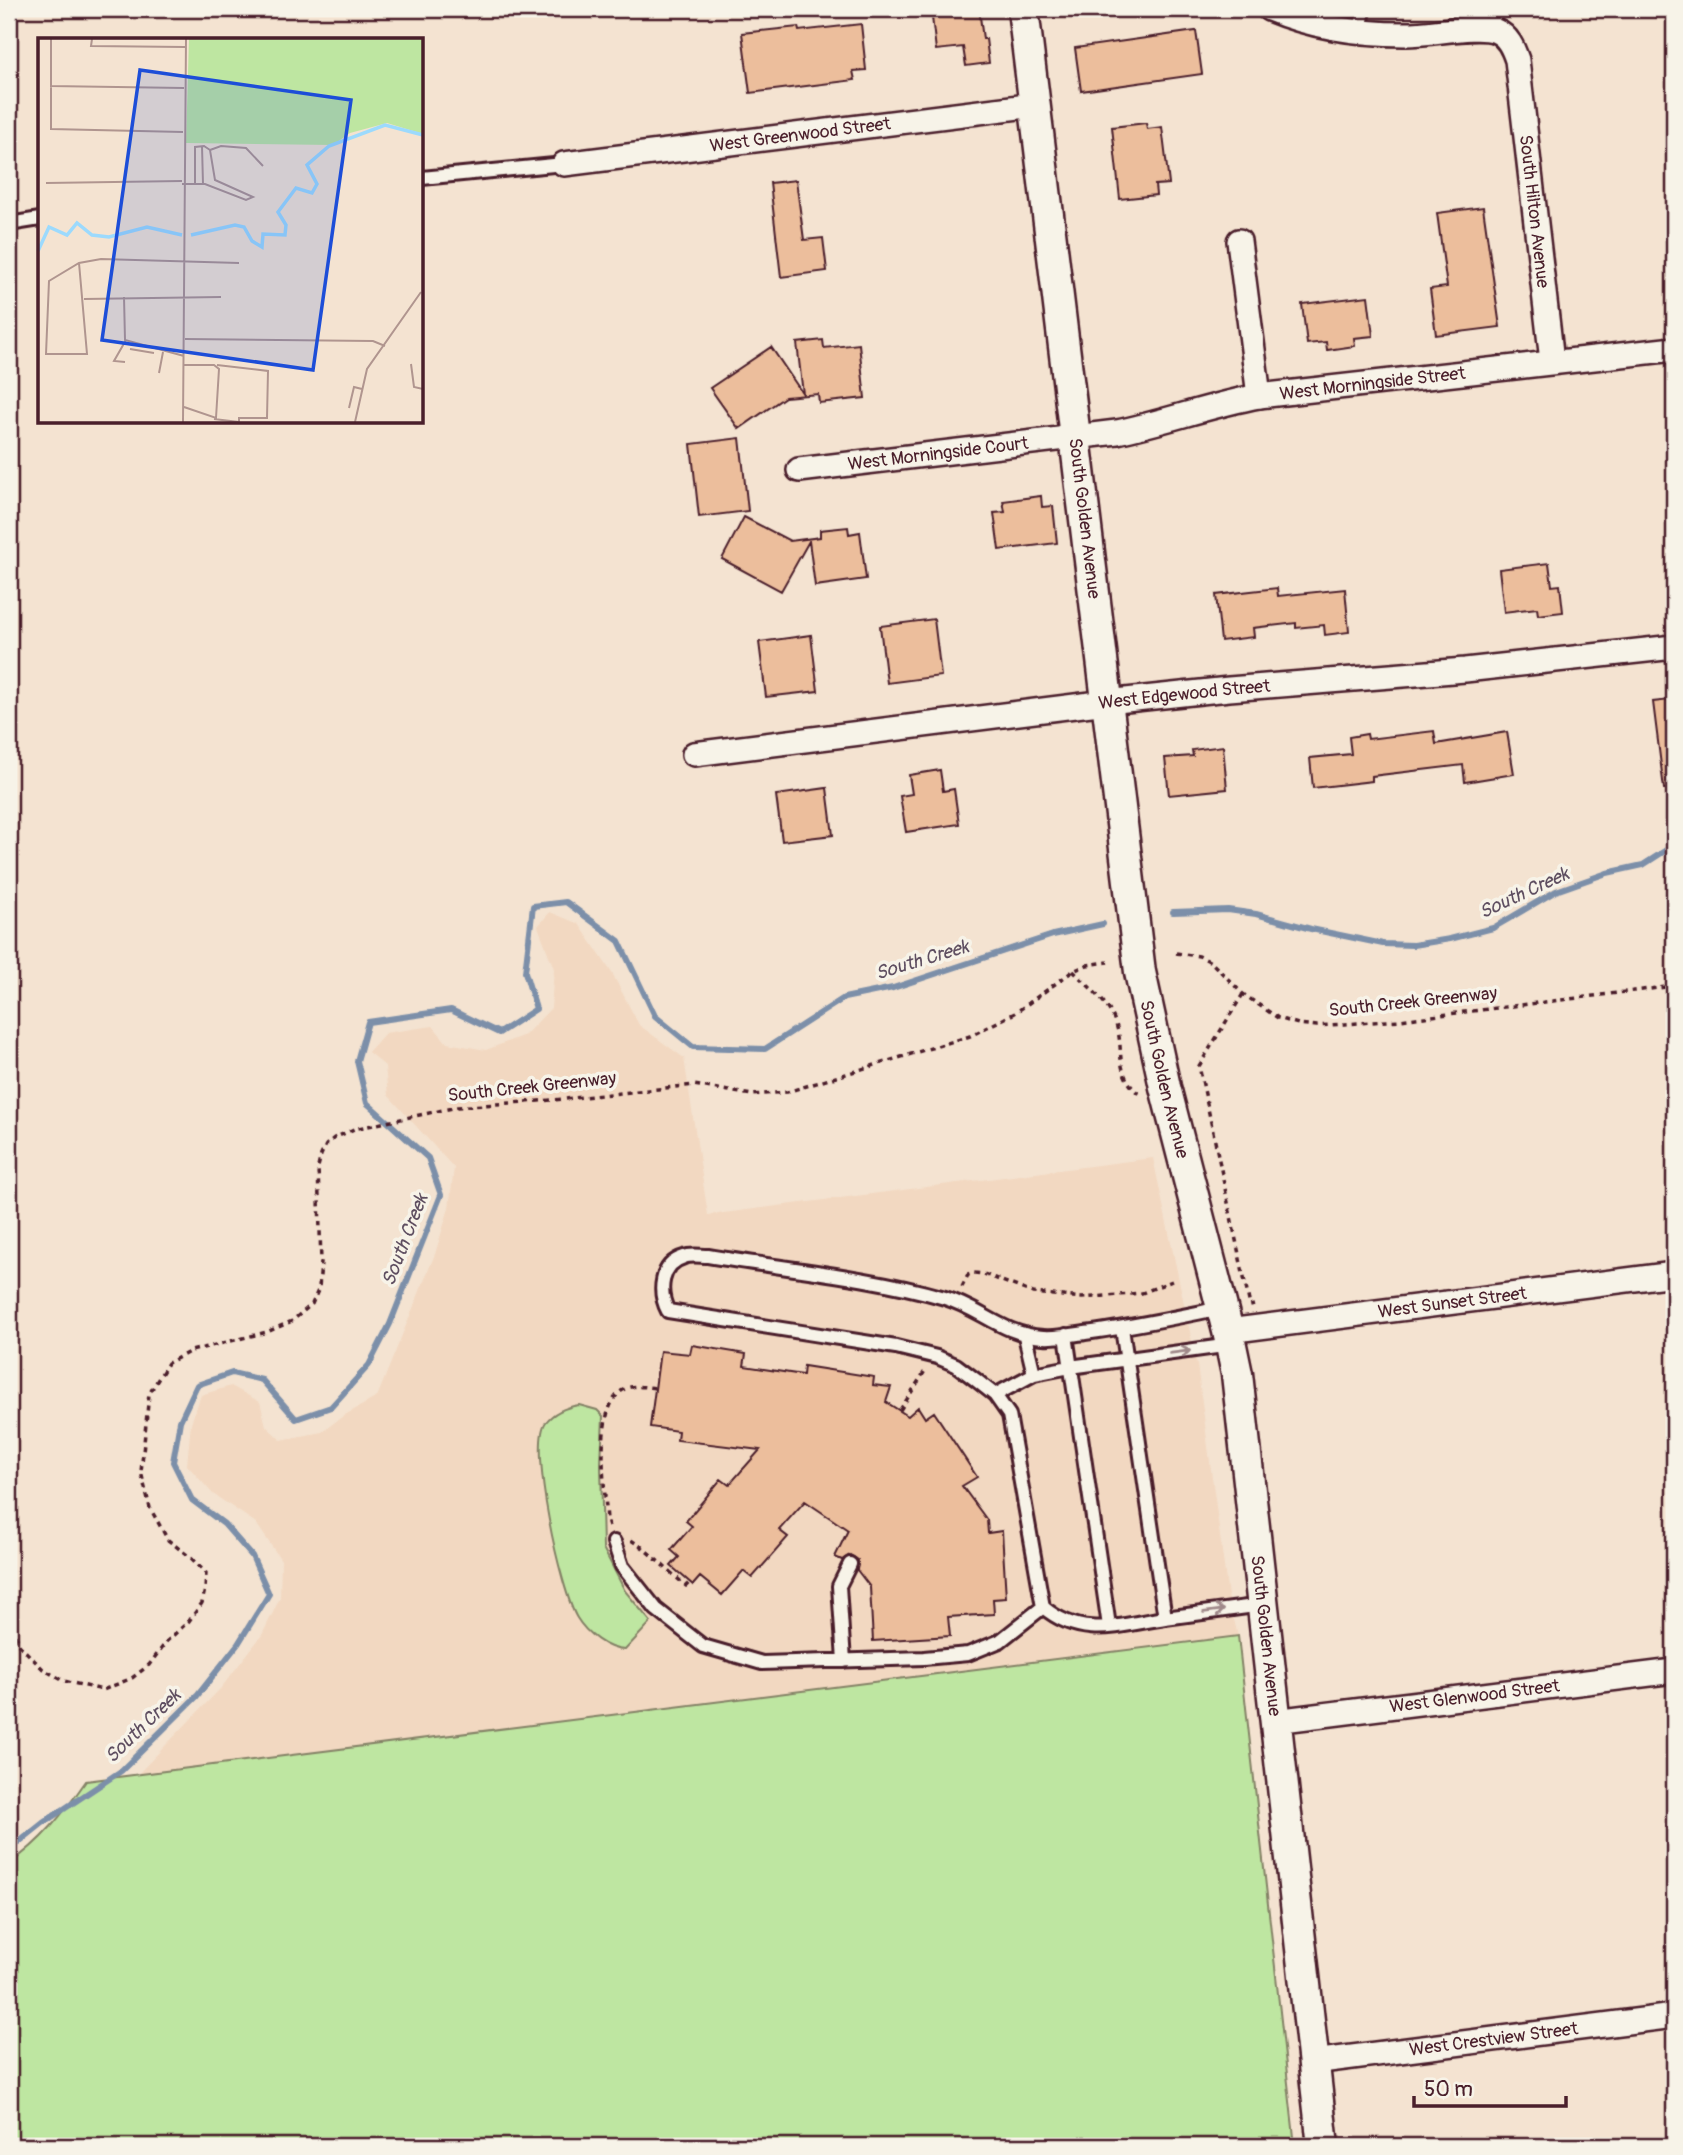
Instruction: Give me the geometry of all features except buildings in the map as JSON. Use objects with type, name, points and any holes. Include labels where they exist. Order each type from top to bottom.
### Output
[{"type":"street","name":"South Golden Avenue","points":[[1023,9],[1135,935],[1153,1037],[1227,1328],[1243,1419],[1323,2146]]},
{"type":"street","points":[[1269,9],[1317,25],[1360,32],[1406,34],[1493,19]]},
{"type":"street","name":"South Hilton Avenue","points":[[1493,19],[1498,31],[1513,48],[1517,60],[1552,362]]},
{"type":"street","name":"West Greenwood Street","points":[[564,164],[1035,105]]},
{"type":"street","points":[[1239,242],[1259,396]]},
{"type":"street","name":"West Morningside Street","points":[[1076,437],[1152,425],[1203,408],[1259,396],[1674,349]]},
{"type":"street","name":"West Morningside Court","points":[[799,470],[1076,437]]},
{"type":"street","name":"West Edgewood Street","points":[[694,754],[1107,702],[1465,670],[1674,647]]},
{"type":"street","name":"West Sunset Street","points":[[1227,1328],[1265,1326],[1674,1274]]},
{"type":"street","name":"West Glenwood Street","points":[[1275,1721],[1674,1671]]},
{"type":"street","name":"West Crestview Street","points":[[1313,2062],[1674,2016]]},
{"type":"lane","points":[[1360,32],[1364,9]]},
{"type":"lane","points":[[424,178],[564,164]]},
{"type":"lane","points":[[9,224],[38,219]]},
{"type":"lane","points":[[1227,1328],[1122,1328],[1048,1338],[1025,1336],[1005,1329],[971,1308],[903,1287],[708,1256],[686,1256],[674,1262],[661,1287],[668,1311],[926,1354],[956,1365],[995,1395],[1009,1415],[1043,1607],[1058,1619],[1078,1627],[1094,1629],[1263,1605]]},
{"type":"lane","points":[[1122,1328],[1166,1618]]},
{"type":"lane","points":[[995,1395],[1034,1374],[1128,1359],[1227,1328]]},
{"type":"lane","points":[[1066,1335],[1109,1626]]},
{"type":"lane","points":[[1025,1336],[1034,1374]]},
{"type":"lane","points":[[614,1542],[622,1566],[656,1609],[703,1646],[762,1663],[968,1654],[1000,1641],[1043,1607]]},
{"type":"lane","points":[[844,1661],[839,1586],[849,1564]]},
{"type":"path","name":"South Creek Greenway","points":[[1176,953],[1189,953],[1211,962],[1243,993],[1278,1018],[1317,1026],[1400,1020],[1674,986]]},
{"type":"path","name":"South Creek Greenway","points":[[9,1615],[19,1645],[43,1669],[64,1681],[103,1690],[132,1678],[149,1665],[167,1641],[189,1621],[202,1602],[206,1573],[168,1540],[150,1508],[141,1472],[149,1394],[169,1363],[191,1351],[267,1332],[292,1321],[312,1304],[319,1288],[321,1262],[318,1167],[326,1145],[334,1138],[354,1129],[457,1107],[694,1085],[752,1095],[787,1092],[970,1036],[1014,1013],[1073,971],[1087,965],[1108,962]]},
{"type":"path","points":[[1073,971],[1104,1002],[1116,1023],[1122,1069],[1129,1085],[1139,1094]]},
{"type":"path","points":[[1243,993],[1199,1066],[1250,1306],[1261,1304],[1265,1326]]},
{"type":"path","points":[[961,1289],[968,1275],[974,1273],[984,1274],[1033,1293],[1082,1298],[1142,1293],[1172,1281]]},
{"type":"path","points":[[900,1410],[928,1368]]},
{"type":"path","points":[[655,1388],[630,1387],[622,1390],[607,1408],[603,1464],[607,1520],[614,1542],[636,1542],[686,1586],[690,1582]]},
{"type":"shaded area","points":[[550,912],[579,924],[612,973],[639,1025],[684,1058],[708,1215],[1153,1158],[1197,1365],[1228,1596],[1238,1636],[137,1775],[221,1688],[262,1635],[280,1598],[281,1560],[256,1523],[213,1494],[187,1465],[191,1423],[201,1395],[231,1386],[260,1402],[266,1426],[281,1440],[322,1432],[343,1416],[377,1397],[435,1254],[449,1208],[454,1168],[388,1095],[385,1066],[368,1052],[385,1033],[433,1026],[447,1043],[486,1050],[525,1035],[551,1008],[554,969],[538,926]]},
{"type":"green space","points":[[579,1405],[597,1410],[603,1416],[603,1548],[625,1591],[651,1622],[625,1650],[598,1640],[577,1618],[555,1551],[544,1487],[542,1436],[546,1422],[553,1415]]},
{"type":"green space","points":[[1238,1636],[1295,2146],[9,2146],[9,1864],[51,1826],[86,1781]]},
{"type":"waterway","name":"South Creek","points":[[1173,912],[1228,910],[1383,944],[1413,945],[1493,928],[1556,891],[1607,873],[1643,865],[1674,845]]},
{"type":"waterway","name":"South Creek","points":[[9,1850],[43,1823],[121,1771],[197,1696],[238,1644],[269,1594],[252,1556],[224,1524],[192,1500],[173,1462],[180,1421],[197,1385],[232,1373],[262,1380],[296,1419],[331,1407],[369,1365],[390,1324],[441,1195],[428,1158],[367,1103],[357,1061],[368,1022],[451,1010],[499,1033],[536,1009],[525,972],[533,906],[566,902],[619,941],[655,1016],[693,1047],[765,1049],[844,998],[893,988],[1053,935],[1103,924]]}]
